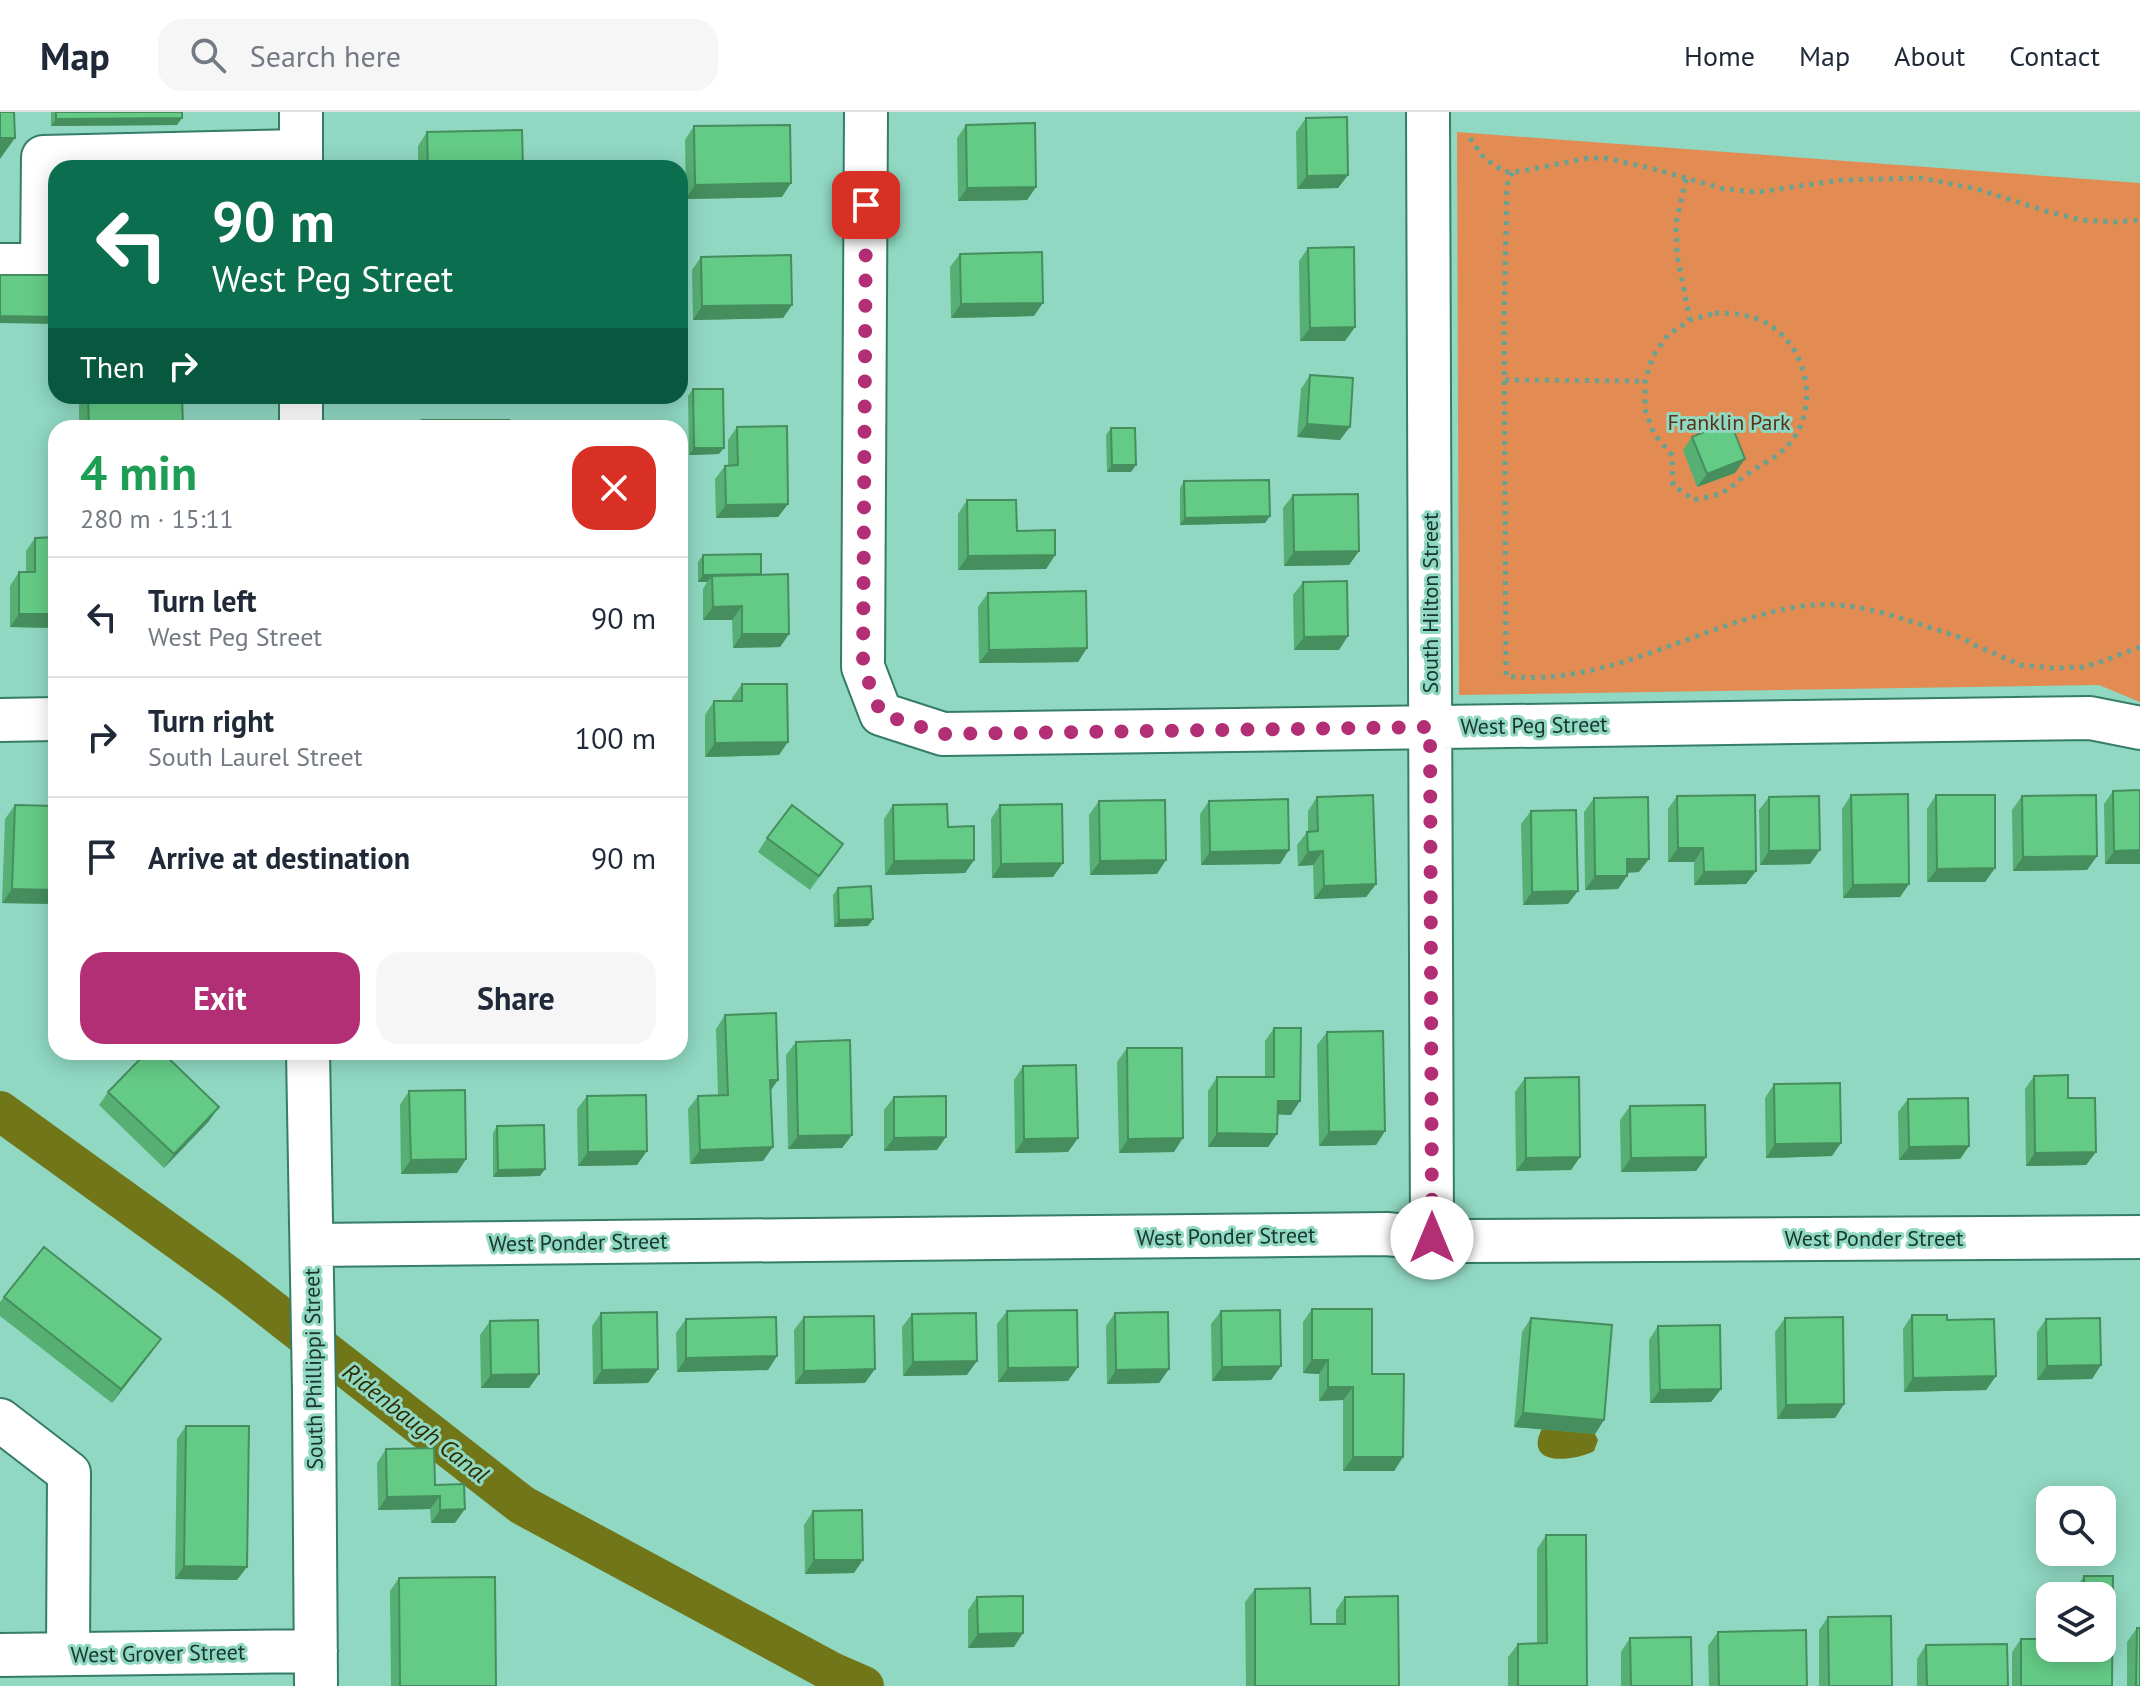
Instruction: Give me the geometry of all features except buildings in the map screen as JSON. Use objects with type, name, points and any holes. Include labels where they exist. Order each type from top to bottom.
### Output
[{"type":"street","name":"West Peg Street","points":[[866,112],[863,667],[881,714],[943,734],[2090,718],[2140,728]]},
{"type":"street","name":"South Hilton Street","points":[[1428,112],[1432,1238]]},
{"type":"street","points":[[0,265],[42,265],[43,157],[301,144]]},
{"type":"street","points":[[0,720],[48,719]]},
{"type":"street","name":"South Phillippi Street","points":[[308,1060],[316,1668]]},
{"type":"street","name":"West Ponder Street","points":[[312,1245],[1386,1234],[1463,1241],[2140,1237]]},
{"type":"street","points":[[0,1420],[69,1473],[68,1654]]},
{"type":"street","name":"West Grover Street","points":[[0,1655],[68,1654],[316,1668]]},
{"type":"path","points":[[1466,133],[1484,158],[1505,172],[1588,158],[1614,160],[1724,189],[1758,192],[1842,180],[1921,178],[1977,189],[2081,220],[2140,220]]},
{"type":"path","points":[[1513,173],[1507,187],[1504,319],[1506,676],[1538,678],[1604,668],[1741,620],[1804,606],[1849,606],[1897,616],[1963,638],[2021,665],[2083,667],[2140,647]]},
{"type":"path","points":[[1686,179],[1676,223],[1677,255],[1690,320]]},
{"type":"path","points":[[1715,313],[1742,313],[1766,322],[1787,339],[1801,361],[1807,387],[1805,413],[1794,438],[1775,459],[1751,471],[1720,494],[1694,500],[1673,485],[1672,455],[1654,434],[1645,409],[1645,381],[1653,356],[1668,335],[1690,320],[1715,313]]},
{"type":"path","points":[[1505,380],[1645,381]]},
{"type":"green space","name":"Franklin Park","points":[[1457,132],[2140,183],[2140,702],[2099,685],[1459,695]]},
{"type":"shaded area","points":[[1544,1425],[1593,1430],[1598,1440],[1594,1451],[1561,1459],[1543,1454],[1538,1448],[1538,1438]]},
{"type":"waterway","name":"Ridenbaugh Canal","points":[[0,1111],[231,1278],[522,1505],[832,1672],[864,1686]]},
{"type":"route","points":[[866,205],[863,667],[881,714],[943,734],[1430,727],[1432,1238]]}]
